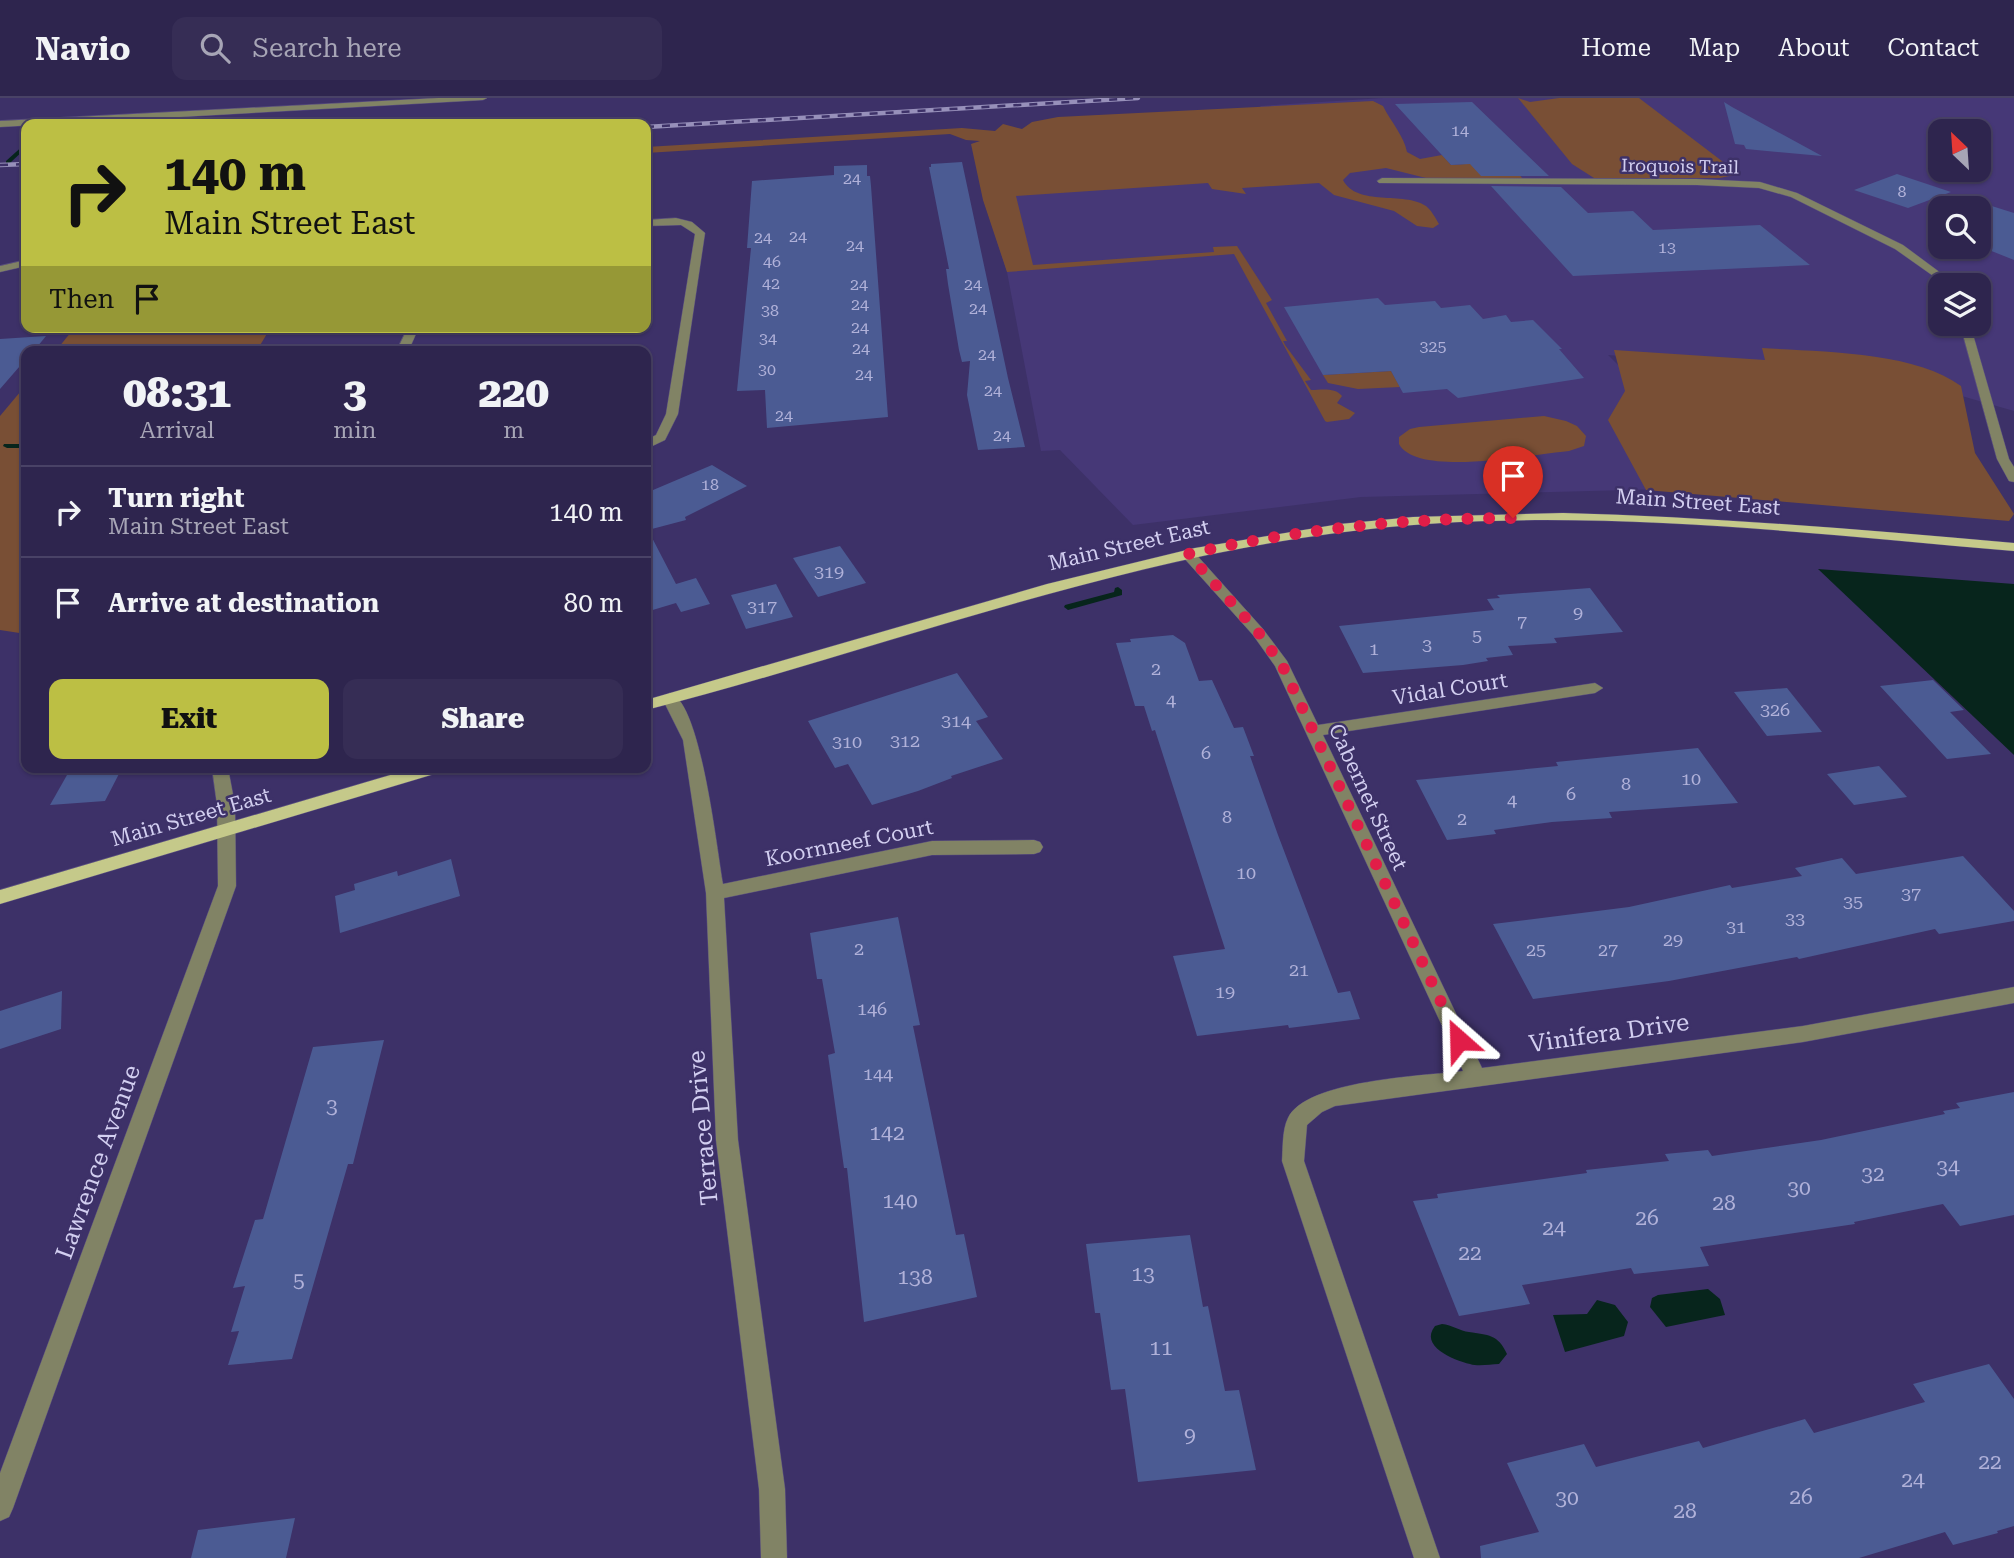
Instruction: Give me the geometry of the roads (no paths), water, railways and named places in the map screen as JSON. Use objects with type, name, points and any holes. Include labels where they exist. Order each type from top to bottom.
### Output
[{"type":"main road","name":"Main Street East","points":[[651,704],[965,610],[1188,554],[1233,544],[1410,521],[1616,518],[2014,547]]},
{"type":"main road","name":"Main Street East","points":[[0,897],[418,773]]},
{"type":"street","points":[[93,119],[483,98]]},
{"type":"street","points":[[0,124],[21,123]]},
{"type":"street","name":"Iroquois Trail","points":[[1382,181],[1684,182],[1760,185],[1794,195],[1899,247],[1935,273]]},
{"type":"street","points":[[651,223],[680,221],[693,224],[700,233],[672,414],[661,437],[651,442]]},
{"type":"street","points":[[0,268],[21,264]]},
{"type":"street","points":[[1968,336],[2003,459],[2014,478]]},
{"type":"street","name":"Cabernet Street","points":[[1188,554],[1258,632],[1282,665],[1477,1079]]},
{"type":"street","name":"Vidal Court","points":[[1312,731],[1595,688]]},
{"type":"street","name":"Terrace Drive","points":[[670,698],[691,740],[715,893],[727,1140],[772,1489],[774,1558]]},
{"type":"street","name":"Lawrence Avenue","points":[[0,1508],[227,886],[226,804],[221,773]]},
{"type":"street","name":"Koornneef Court","points":[[715,893],[932,848],[1034,847]]},
{"type":"street","name":"Vinifera Drive","points":[[1427,1558],[1293,1161],[1297,1121],[1315,1105],[1333,1097],[1803,1034],[2014,995]]},
{"type":"waterway","points":[[8,162],[21,150]]},
{"type":"waterway","points":[[7,446],[21,446]]},
{"type":"waterway","points":[[1068,607],[1119,593],[1118,590]]},
{"type":"railway","points":[[651,127],[1138,98]]},
{"type":"railway","points":[[0,165],[21,164]]}]
